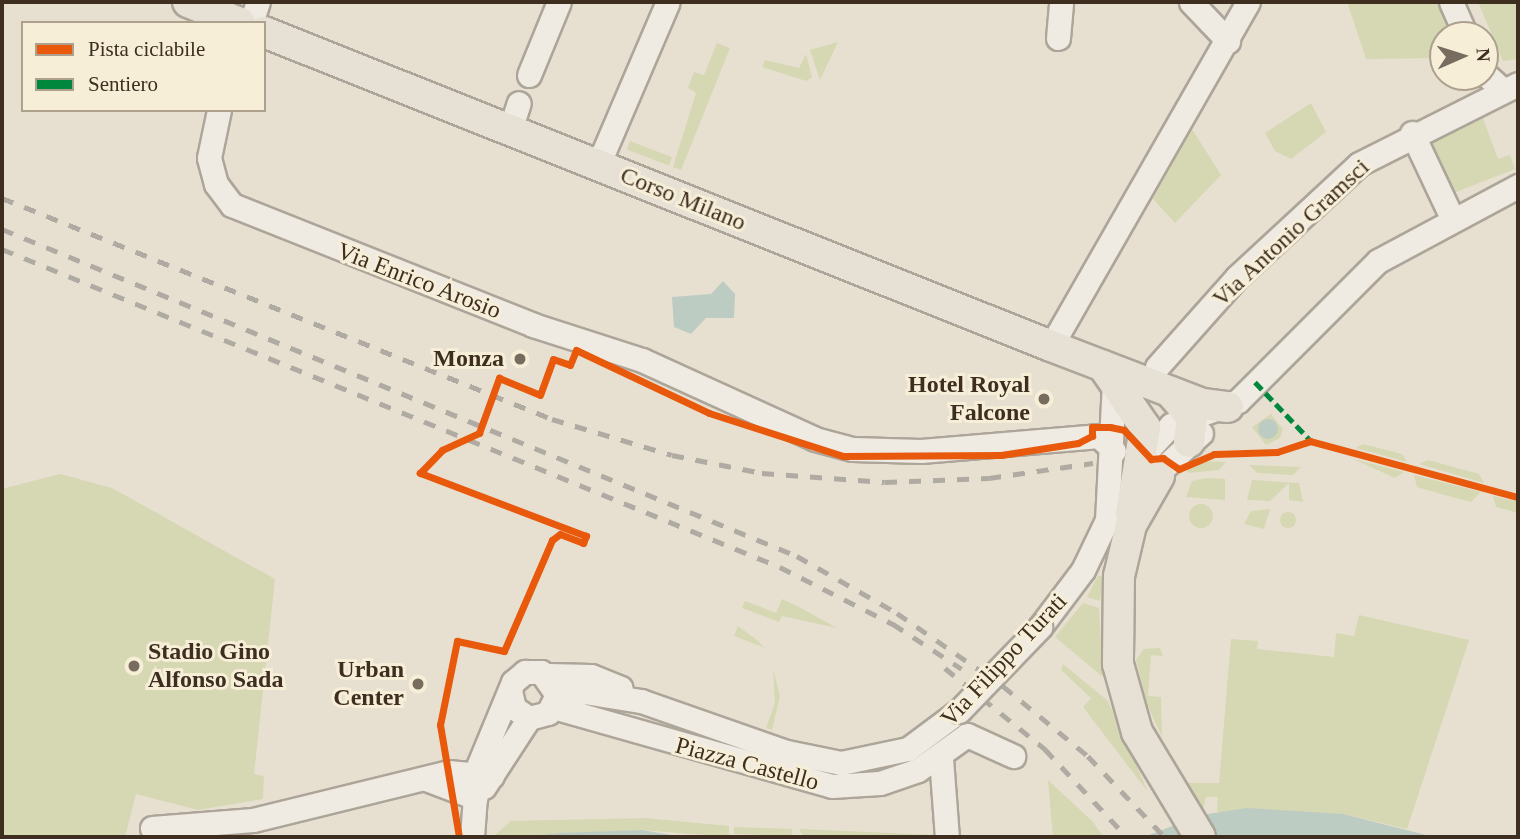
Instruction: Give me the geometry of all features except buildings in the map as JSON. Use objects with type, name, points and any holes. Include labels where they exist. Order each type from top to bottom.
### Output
[{"type":"main road","points":[[188,2],[235,21]]},
{"type":"main road","name":"Corso Milano","points":[[266,33],[514,116],[598,165],[1131,379]]},
{"type":"main road","points":[[1131,379],[1228,407]]},
{"type":"main road","points":[[1131,379],[1175,396],[1190,430]]},
{"type":"main road","points":[[1131,379],[1144,427],[1115,614],[1121,683],[1138,732],[1194,829]]},
{"type":"street","points":[[252,21],[258,2]]},
{"type":"street","points":[[529,75],[559,2]]},
{"type":"street","points":[[598,165],[668,2]]},
{"type":"street","points":[[1058,38],[1061,2]]},
{"type":"street","points":[[1451,2],[1460,21]]},
{"type":"street","points":[[1192,4],[1234,15],[1246,4]]},
{"type":"street","points":[[1192,4],[1200,20],[1228,41]]},
{"type":"street","points":[[1051,346],[1228,41],[1246,4]]},
{"type":"street","name":"Via Antonio Gramsci","points":[[1131,379],[1359,164],[1412,134],[1511,87]]},
{"type":"street","name":"Via Enrico Arosio","points":[[219,112],[209,158],[216,184],[232,205],[480,305],[581,338],[815,439],[853,449],[981,450],[1092,436],[1109,440],[1114,451]]},
{"type":"street","points":[[1412,134],[1452,218]]},
{"type":"street","points":[[1131,379],[1114,451],[1135,491],[1190,430],[1228,407],[1250,388],[1378,261],[1452,218],[1518,186]]},
{"type":"street","points":[[1190,430],[1241,410],[1250,388]]},
{"type":"street","name":"Via Filippo Turati","points":[[547,675],[591,676],[641,701],[787,752],[842,762],[908,749],[959,712],[1040,627],[1083,570],[1135,491]]},
{"type":"street","points":[[152,828],[253,820],[426,779],[484,773],[529,718],[554,705],[556,689],[547,675],[525,672],[510,690],[484,773],[476,798],[472,837]]},
{"type":"street","points":[[510,690],[514,708],[529,718]]},
{"type":"street","name":"Via Filippo Turati","points":[[554,705],[584,692],[641,701]]},
{"type":"street","name":"Piazza Castello","points":[[554,705],[832,786],[880,783],[941,758],[967,735],[1013,756]]},
{"type":"street","points":[[941,758],[947,837]]},
{"type":"street","points":[[426,779],[476,798]]},
{"type":"green space","points":[[1347,2],[1438,2],[1446,21],[1429,21],[1429,58],[1366,59]]},
{"type":"green space","points":[[1478,2],[1518,2],[1518,59],[1503,61],[1499,52],[1499,21],[1486,21]]},
{"type":"green space","points":[[838,42],[820,80],[810,50]]},
{"type":"green space","points":[[717,43],[730,48],[681,170],[673,167],[696,93],[688,88],[694,72],[704,75]]},
{"type":"green space","points":[[806,54],[812,77],[806,81],[762,67],[765,60],[799,68]]},
{"type":"green space","points":[[1311,103],[1326,132],[1291,159],[1275,151],[1265,133]]},
{"type":"green space","points":[[1482,116],[1498,159],[1510,155],[1515,169],[1451,194],[1429,137]]},
{"type":"green space","points":[[1192,129],[1221,175],[1175,223],[1153,199]]},
{"type":"green space","points":[[630,141],[672,157],[669,166],[627,149]]},
{"type":"green space","points":[[1271,414],[1283,429],[1280,438],[1266,445],[1252,427]]},
{"type":"green space","points":[[1363,444],[1402,454],[1407,462],[1356,448]]},
{"type":"green space","points":[[1353,459],[1404,472],[1395,478]]},
{"type":"green space","points":[[1428,460],[1479,474],[1484,483],[1419,464]]},
{"type":"green space","points":[[1202,461],[1226,462],[1219,470],[1188,473],[1185,466]]},
{"type":"green space","points":[[1249,465],[1301,467],[1293,475],[1257,473]]},
{"type":"green space","name":"Stadio Gino Alfonso Sada","points":[[60,474],[112,488],[275,579],[254,774],[264,776],[263,799],[198,810],[136,794],[125,837],[2,837],[2,489]]},
{"type":"green space","points":[[1414,475],[1481,492],[1471,502],[1417,487]]},
{"type":"green space","points":[[1225,479],[1225,500],[1186,497],[1192,481]]},
{"type":"green space","points":[[1252,480],[1299,483],[1303,502],[1289,500],[1289,483],[1270,501],[1247,500]]},
{"type":"green space","points":[[1493,496],[1518,502],[1518,513],[1496,507]]},
{"type":"green space","points":[[1201,504],[1209,508],[1213,516],[1209,524],[1201,528],[1193,524],[1189,516],[1193,508]]},
{"type":"green space","points":[[1270,509],[1264,529],[1244,524],[1251,511]]},
{"type":"green space","points":[[1285,512],[1291,512],[1296,520],[1294,526],[1285,528],[1280,523],[1280,517]]},
{"type":"green space","points":[[1104,575],[1100,601],[1087,597],[1098,576]]},
{"type":"green space","points":[[782,599],[837,628],[782,616],[779,622],[742,608],[745,601],[776,613]]},
{"type":"green space","points":[[1083,603],[1099,608],[1103,677],[1055,637]]},
{"type":"green space","points":[[1359,615],[1469,640],[1407,829],[1343,814],[1217,812],[1218,797],[1206,797],[1201,816],[1186,783],[1219,783],[1231,639],[1258,641],[1257,649],[1334,657],[1336,633],[1354,636]]},
{"type":"green space","points":[[738,626],[757,640],[765,648],[734,636]]},
{"type":"green space","points":[[1160,648],[1163,656],[1151,655],[1148,696],[1161,697],[1162,737],[1146,702],[1136,660],[1144,649]]},
{"type":"green space","points":[[1063,664],[1108,701],[1148,792],[1083,707],[1091,698],[1061,670]]},
{"type":"green space","points":[[773,669],[780,696],[772,730],[766,728],[775,703]]},
{"type":"green space","points":[[1048,780],[1092,821],[1104,837],[1053,837]]},
{"type":"green space","points":[[645,818],[729,826],[729,837],[642,830],[493,837],[511,821]]},
{"type":"green space","points":[[734,827],[792,829],[792,836],[734,834]]},
{"type":"green space","points":[[799,829],[936,835],[804,837]]},
{"type":"shaded area","points":[[723,281],[735,294],[734,318],[706,318],[691,334],[674,327],[672,297],[711,294]]},
{"type":"shaded area","points":[[1264,419],[1272,419],[1278,429],[1272,439],[1264,439],[1258,433],[1258,425]]},
{"type":"shaded area","points":[[1247,808],[1343,814],[1434,837],[1144,837],[1201,815]]},
{"type":"shaded area","points":[[642,830],[683,837],[517,837],[560,833]]},
{"type":"railway","points":[[2,198],[552,419],[672,455],[762,473],[885,482],[989,478],[1093,463]]},
{"type":"railway","points":[[2,229],[797,556],[897,613],[1003,686],[1088,756],[1165,837]]},
{"type":"railway","points":[[2,249],[780,567],[893,624],[962,669]]},
{"type":"railway","points":[[945,668],[1045,749],[1127,837]]},
{"type":"marked path","points":[[1255,382],[1312,442]]},
{"type":"cycle path","points":[[459,837],[440,725],[457,641],[504,651],[552,540],[560,534],[583,543],[586,536],[420,473],[442,450],[479,433],[499,378],[540,395],[553,359],[570,365],[576,350],[709,413],[843,456],[1001,455],[1078,443],[1092,436],[1092,427],[1110,427],[1124,430],[1151,459],[1163,458],[1179,469],[1214,454],[1277,452],[1310,441],[1518,497]]},
{"type":"place","name":"Monza","points":[[520,359]]},
{"type":"place","name":"Hotel Royal Falcone","points":[[1044,399]]},
{"type":"place","name":"Stadio Gino Alfonso Sada","points":[[134,666]]},
{"type":"place","name":"Urban Center","points":[[418,684]]}]
